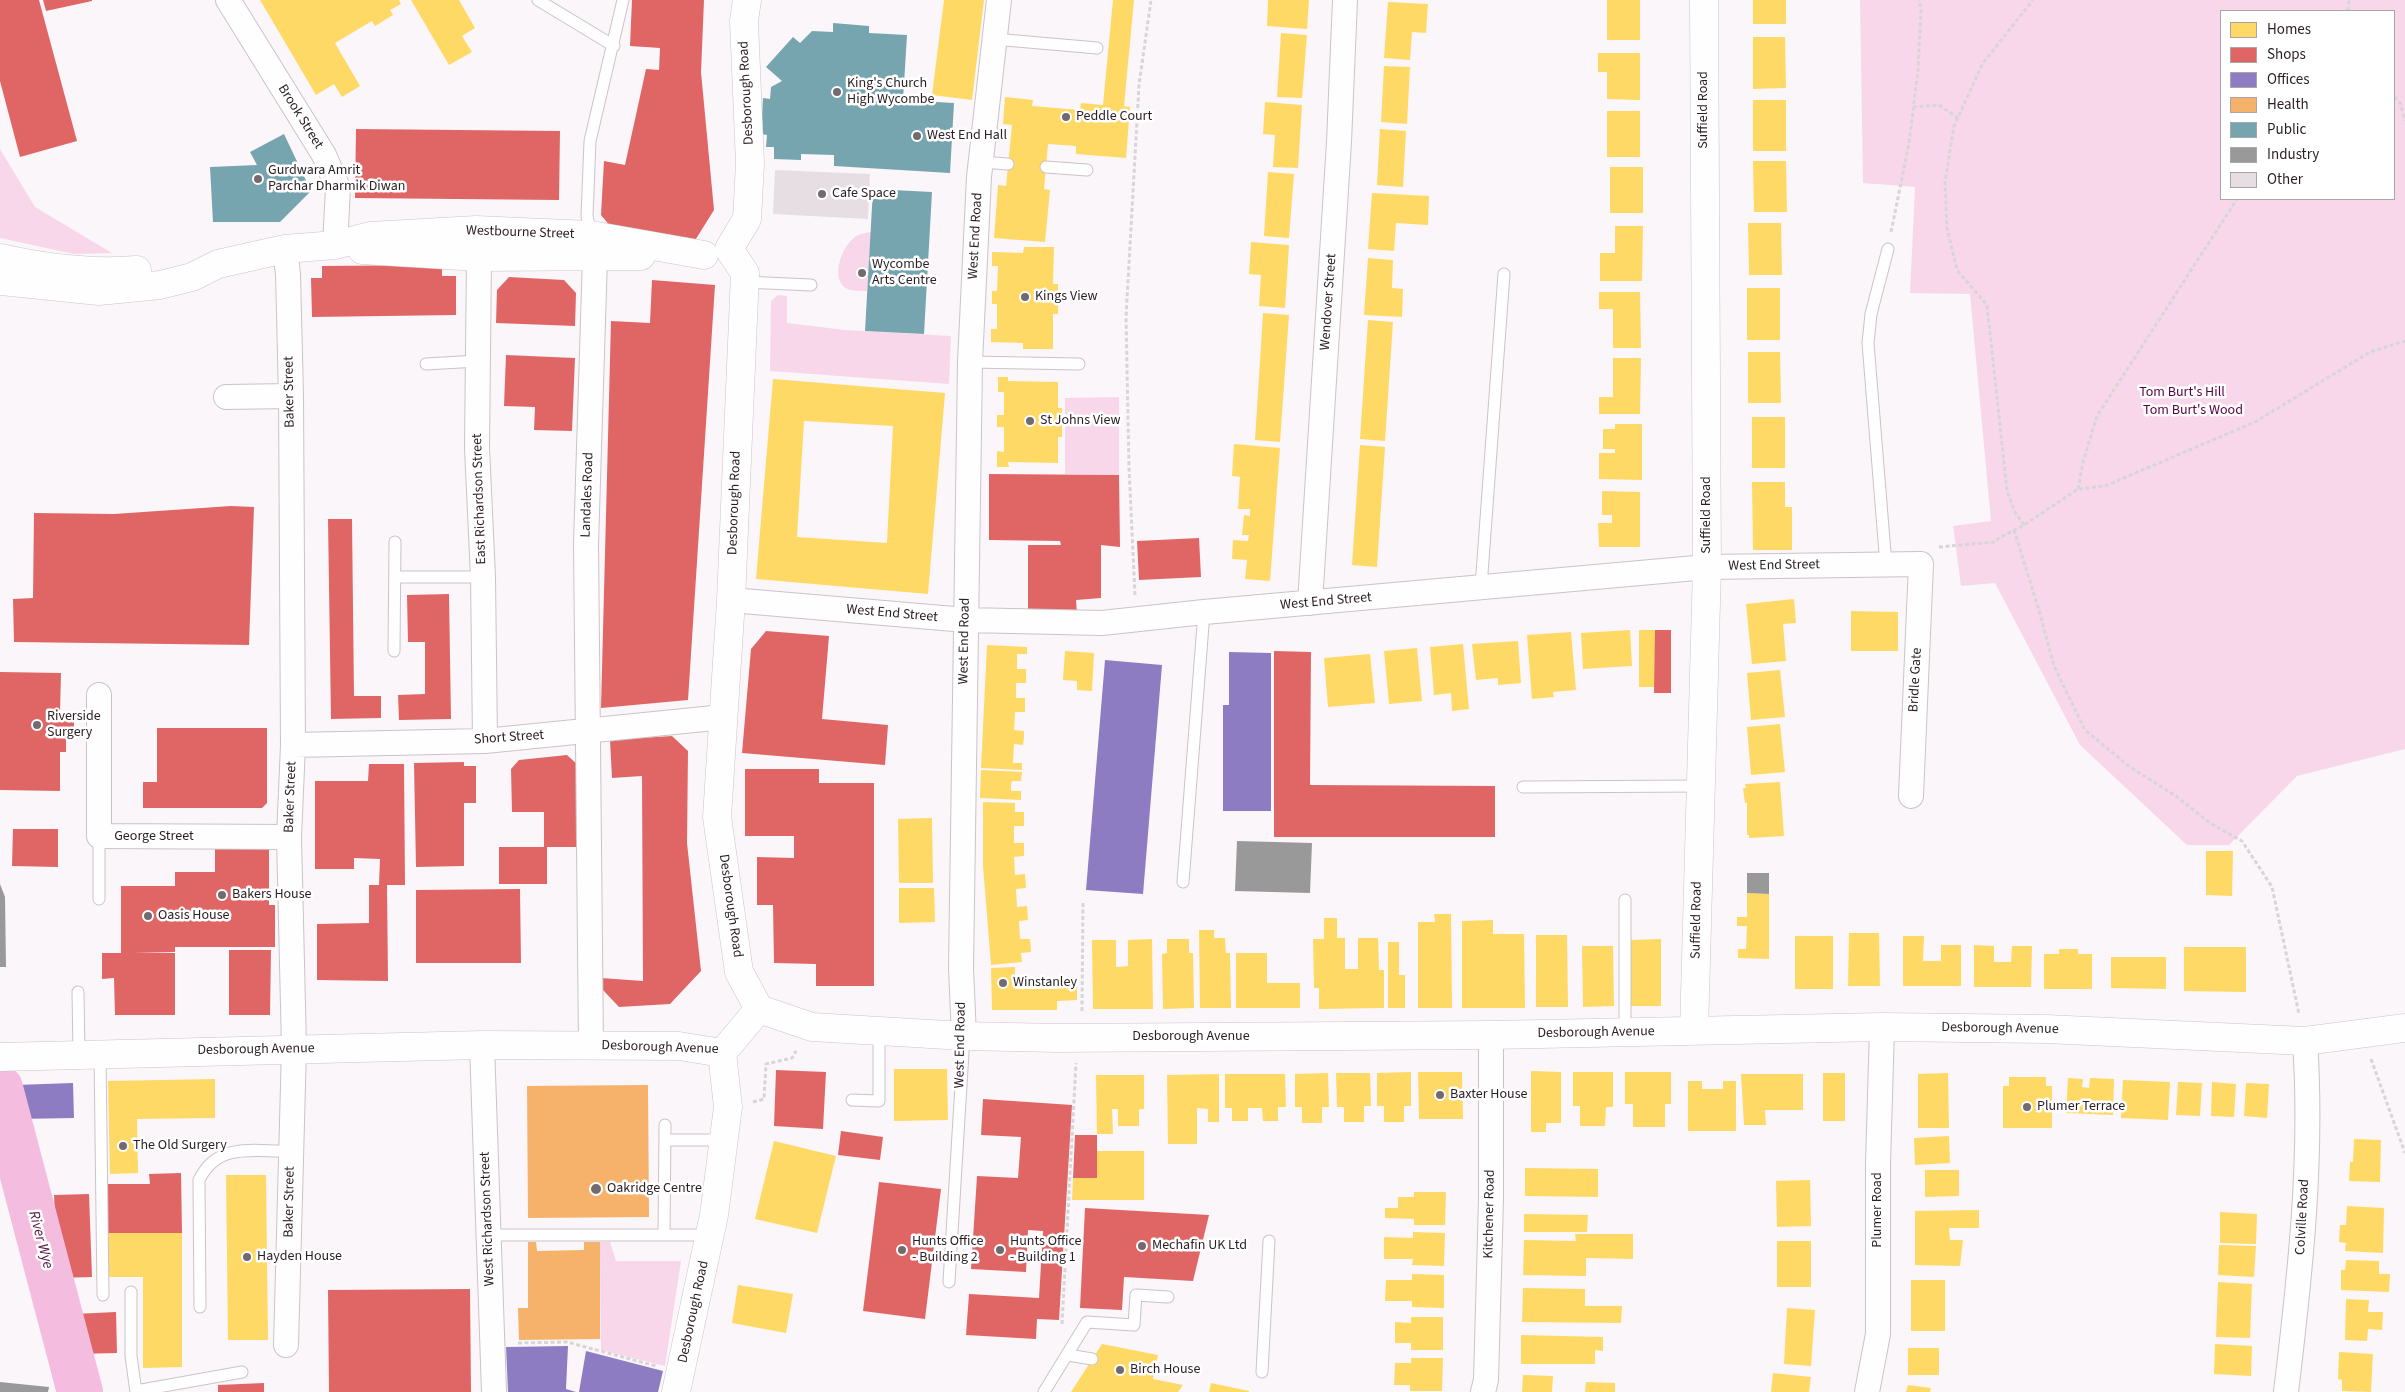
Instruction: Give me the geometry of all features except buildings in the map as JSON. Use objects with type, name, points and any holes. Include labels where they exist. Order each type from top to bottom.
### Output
[{"type":"street","name":"Brook Street","points":[[228,0],[324,155],[338,188],[335,245]]},
{"type":"street","name":"Desborough Road","points":[[747,0],[744,21],[750,164],[748,219],[717,252],[745,274],[731,600],[717,817],[739,972],[759,1009]]},
{"type":"street","name":"West End Road","points":[[964,1036],[961,968],[970,362],[981,162],[999,0]]},
{"type":"street","name":"Wendover Street","points":[[1310,603],[1339,142],[1345,0]]},
{"type":"street","name":"Suffield Road","points":[[1694,1030],[1707,567],[1704,0]]},
{"type":"street","name":"Westbourne Street","points":[[0,281],[99,291],[160,284],[192,277],[218,264],[285,249],[335,245],[370,236],[476,230],[593,246],[717,252]]},
{"type":"street","name":"Westbourne Street","points":[[335,245],[368,252],[479,257],[593,246]]},
{"type":"street","name":"Landales Road","points":[[591,1046],[586,544],[593,246]]},
{"type":"street","name":"Baker Street","points":[[285,249],[288,274],[291,396],[293,745],[290,837],[294,1048],[286,1345]]},
{"type":"street","name":"East Richardson Street","points":[[479,257],[477,448],[484,577],[485,741]]},
{"type":"street","name":"Westbourne Street","points":[[0,258],[71,270],[112,272],[190,262],[218,264]]},
{"type":"street","points":[[226,397],[291,396]]},
{"type":"street","name":"West End Street","points":[[731,600],[966,620],[1102,623],[1204,612],[1707,567],[1921,564]]},
{"type":"street","name":"Bridle Gate","points":[[1911,796],[1921,564]]},
{"type":"street","name":"George Street","points":[[98,695],[99,836],[290,837]]},
{"type":"street","name":"Short Street","points":[[293,745],[485,741],[724,717]]},
{"type":"street","name":"Desborough Avenue","points":[[0,1057],[294,1048],[482,1046],[680,1046],[722,1053],[759,1009],[812,1027],[964,1036],[1080,1038],[1490,1035],[1882,1027],[2046,1028],[2304,1041],[2405,1028]]},
{"type":"street","name":"Plumer Road","points":[[1866,1392],[1878,1334],[1878,1164],[1882,1027]]},
{"type":"street","name":"Kitchener Road","points":[[1483,1392],[1486,1380],[1491,1200],[1490,1035]]},
{"type":"street","name":"Colville Road","points":[[2286,1392],[2299,1284],[2309,1100],[2304,1041]]},
{"type":"street","name":"West Richardson Street","points":[[482,1046],[494,1392]]},
{"type":"street","name":"Desborough Road","points":[[678,1382],[710,1235],[724,1140],[728,1107],[722,1053]]},
{"type":"lane","points":[[538,0],[614,46]]},
{"type":"lane","points":[[593,246],[587,216],[590,141],[614,46],[623,0]]},
{"type":"lane","points":[[994,39],[1097,48]]},
{"type":"lane","points":[[981,162],[1008,164]]},
{"type":"lane","points":[[1046,168],[1087,170]]},
{"type":"lane","points":[[1886,565],[1868,344],[1871,314],[1888,249]]},
{"type":"lane","points":[[1481,587],[1504,274]]},
{"type":"lane","points":[[744,282],[811,285]]},
{"type":"lane","points":[[970,362],[1079,364]]},
{"type":"lane","points":[[426,364],[478,373]]},
{"type":"lane","points":[[394,651],[395,542]]},
{"type":"lane","points":[[396,577],[484,577]]},
{"type":"lane","points":[[1183,882],[1204,612]]},
{"type":"lane","points":[[1523,787],[1700,786]]},
{"type":"lane","points":[[99,836],[99,899]]},
{"type":"lane","points":[[1625,900],[1625,1032]]},
{"type":"lane","points":[[78,992],[89,1054],[103,1295]]},
{"type":"lane","points":[[852,1100],[879,1101],[878,1031]]},
{"type":"lane","name":"West End Road","points":[[949,1282],[964,1036]]},
{"type":"lane","points":[[664,1235],[665,1125]]},
{"type":"lane","points":[[665,1140],[724,1140]]},
{"type":"lane","points":[[200,1307],[198,1180],[205,1168],[214,1158],[227,1152],[291,1151]]},
{"type":"lane","points":[[489,1235],[710,1235]]},
{"type":"lane","points":[[1262,1372],[1269,1241]]},
{"type":"lane","points":[[130,1292],[132,1356],[136,1391],[242,1372]]},
{"type":"lane","points":[[1044,1392],[1087,1322],[1134,1324],[1136,1295],[1168,1297]]},
{"type":"lane","points":[[1068,1355],[1092,1359]]},
{"type":"path","points":[[1136,620],[1129,468],[1126,318],[1138,85],[1151,0]]},
{"type":"path","points":[[1888,249],[1909,144],[1921,10],[1919,0]]},
{"type":"path","points":[[2024,525],[2007,491],[1987,305],[1957,270],[1947,228],[1945,182],[1954,126],[1983,62],[2033,0]]},
{"type":"path","points":[[2395,98],[2400,103],[2405,121]]},
{"type":"path","points":[[1913,107],[1939,105],[1958,118]]},
{"type":"path","points":[[2078,489],[2083,462],[2097,416],[2236,200]]},
{"type":"path","points":[[1921,564],[1924,548],[1995,542],[2078,489],[2105,486],[2255,422],[2370,352],[2405,341]]},
{"type":"path","points":[[2014,530],[2054,666],[2086,730],[2130,767],[2176,796],[2210,823],[2242,841],[2272,887],[2304,1041]]},
{"type":"path","points":[[1062,1328],[1080,1038],[1084,902]]},
{"type":"path","points":[[2361,1034],[2405,1153]]},
{"type":"path","points":[[492,1343],[567,1342],[678,1382]]},
{"type":"green space","name":"Tom Burt's Wood","points":[[1860,0],[2405,0],[2405,749],[2297,776],[2229,845],[2187,845],[2080,745],[1995,583],[1961,586],[1953,526],[1991,521],[1970,294],[1910,293],[1915,187],[1863,183]]},
{"type":"green space","points":[[0,149],[35,207],[112,253],[74,254],[0,238]]},
{"type":"green space","points":[[871,232],[867,291],[847,289],[839,278],[839,263],[842,255],[850,241],[855,237]]},
{"type":"green space","points":[[778,295],[787,296],[787,323],[845,330],[951,336],[949,384],[770,371],[771,301]]},
{"type":"green space","points":[[1119,397],[1119,475],[1065,474],[1065,398]]},
{"type":"green space","points":[[600,1242],[610,1242],[616,1261],[681,1261],[665,1366],[601,1350]]},
{"type":"waterway","name":"River Wye","points":[[0,1088],[80,1392]]},
{"type":"place","name":"King's Church High Wycombe","points":[[837,92]]},
{"type":"place","name":"Peddle Court","points":[[1066,117]]},
{"type":"place","name":"West End Hall","points":[[917,136]]},
{"type":"place","name":"Gurdwara Amrit Parchar Dharmik Diwan","points":[[258,179]]},
{"type":"place","name":"Cafe Space","points":[[822,194]]},
{"type":"place","name":"Wycombe Arts Centre","points":[[862,273]]},
{"type":"place","name":"Kings View","points":[[1025,297]]},
{"type":"place","name":"St Johns View","points":[[1030,421]]},
{"type":"place","name":"Riverside Surgery","points":[[37,725]]},
{"type":"place","name":"Bakers House","points":[[222,895]]},
{"type":"place","name":"Oasis House","points":[[148,916]]},
{"type":"place","name":"Winstanley","points":[[1003,983]]},
{"type":"place","name":"Baxter House","points":[[1440,1095]]},
{"type":"place","name":"Plumer Terrace","points":[[2027,1107]]},
{"type":"place","name":"The Old Surgery","points":[[123,1146]]},
{"type":"place","name":"Oakridge Centre","points":[[596,1189]]},
{"type":"place","name":"Mechafin UK Ltd","points":[[1142,1246]]},
{"type":"place","name":"Hunts Office - Building 2","points":[[902,1250]]},
{"type":"place","name":"Hunts Office - Building 1","points":[[1000,1250]]},
{"type":"place","name":"Hayden House","points":[[247,1257]]},
{"type":"place","name":"Birch House","points":[[1120,1370]]},
{"type":"park label","name":"Tom Burt's Hill","points":[[2182,393]]}]
